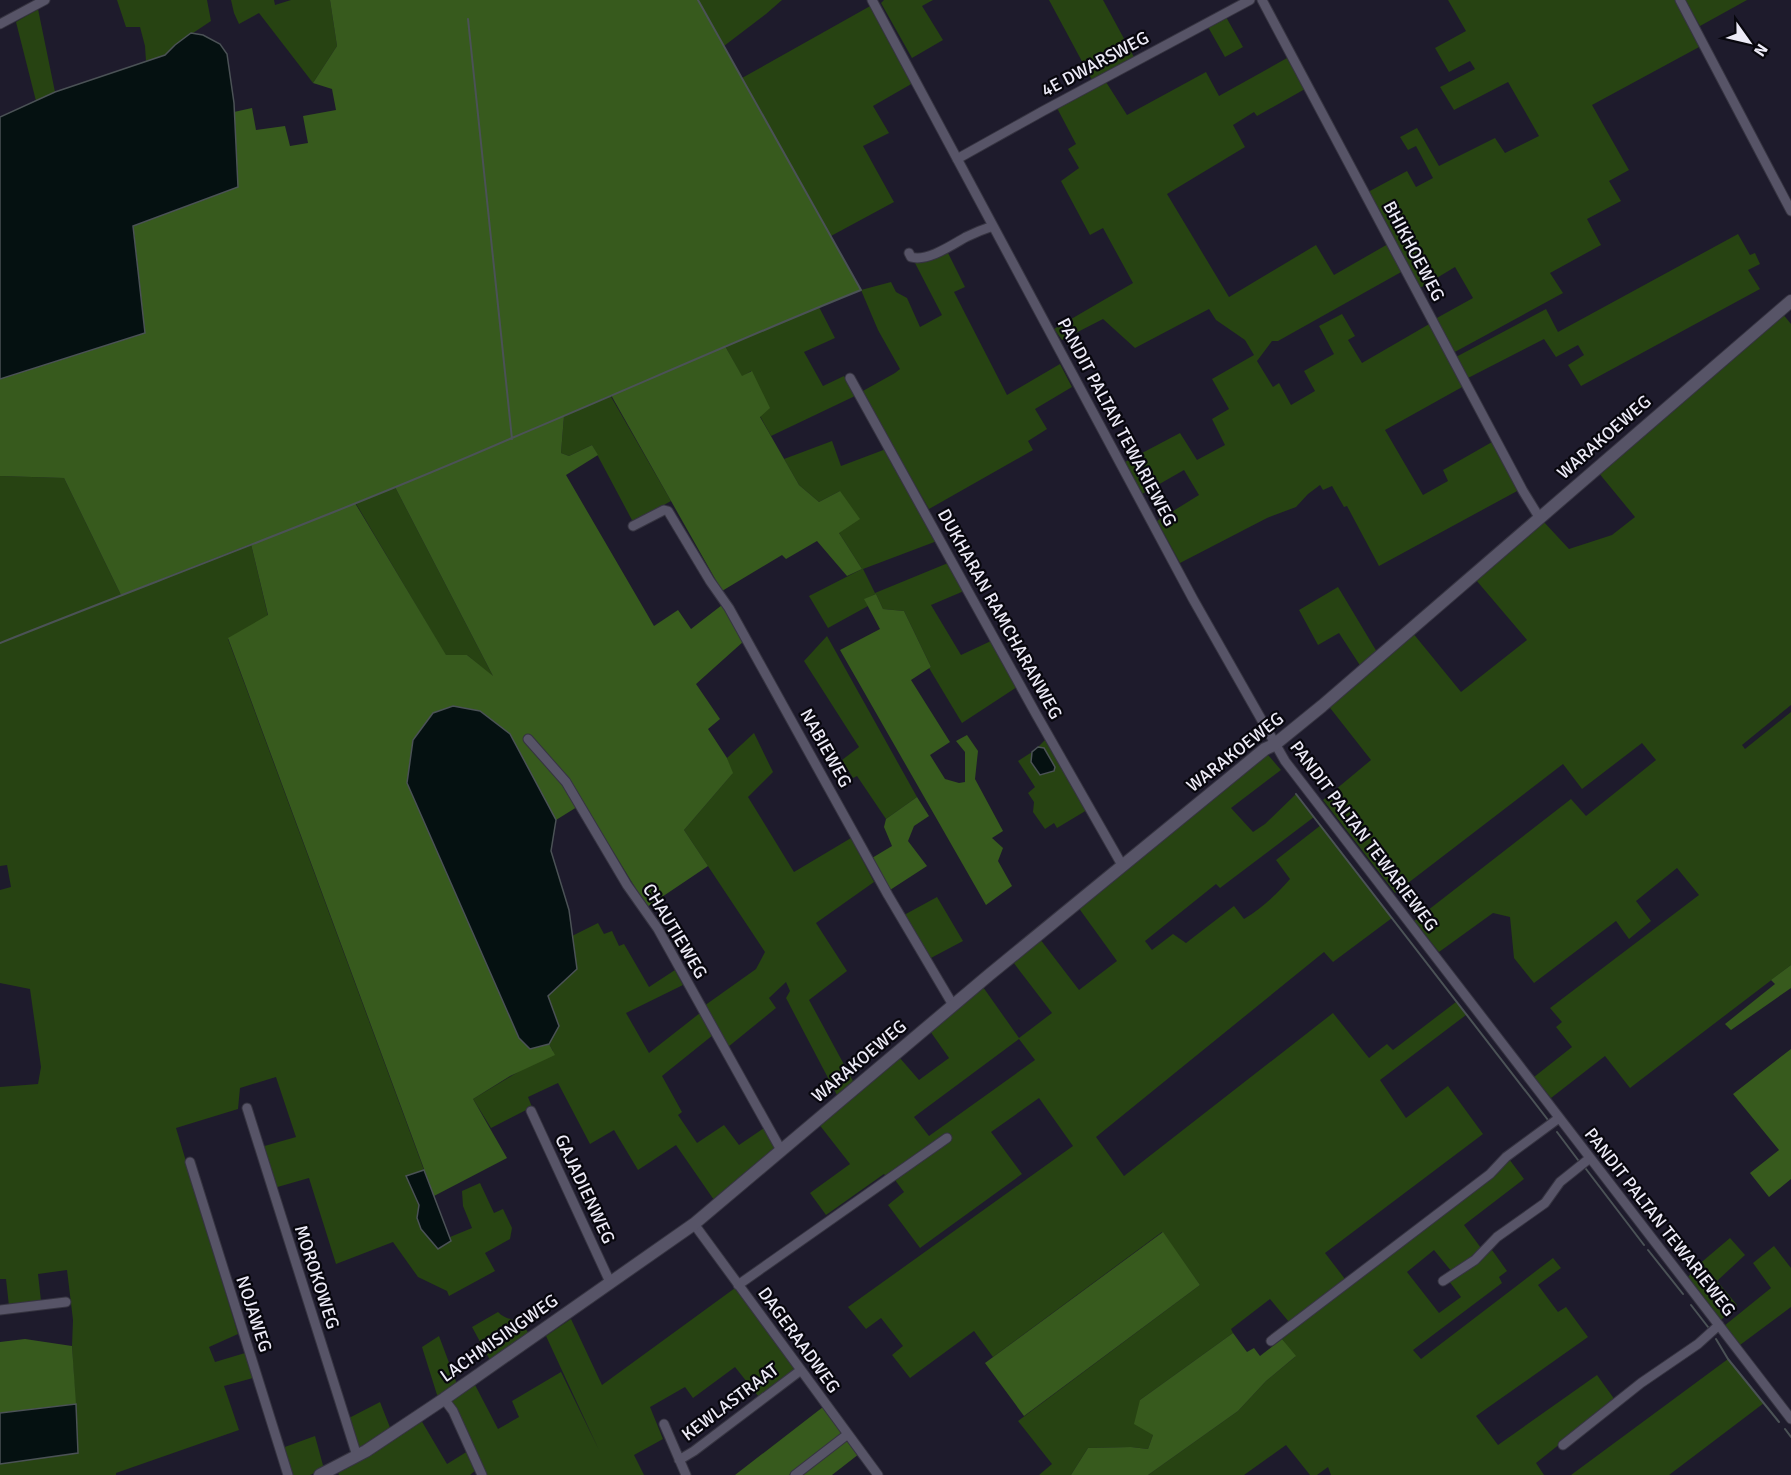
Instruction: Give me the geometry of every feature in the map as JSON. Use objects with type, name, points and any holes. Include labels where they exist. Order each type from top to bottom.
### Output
[{"type":"street","points":[[0,24],[45,0]]},
{"type":"street","name":"PANDIT PALTAN TEWARIEWEG","points":[[872,0],[1193,599],[1274,745],[1791,1419]]},
{"type":"street","name":"4E DWARSWEG","points":[[957,159],[1250,0]]},
{"type":"street","name":"BHIKHOEWEG","points":[[1262,0],[1523,491],[1539,517]]},
{"type":"street","points":[[1680,0],[1791,211]]},
{"type":"street","points":[[909,253],[916,258],[927,256],[993,226]]},
{"type":"street","name":"WARAKOEWEG","points":[[694,1224],[1122,865],[1265,749],[1274,745],[1791,301]]},
{"type":"street","name":"DUKHARAN RAMCHARANWEG","points":[[850,378],[1030,704],[1122,865]]},
{"type":"street","name":"NABIEWEG","points":[[633,526],[666,510],[729,608],[888,895],[953,1005]]},
{"type":"street","name":"CHAUTIEWEG","points":[[528,739],[566,782],[622,876],[658,929],[781,1150]]},
{"type":"street","name":"MOROKOWEG","points":[[247,1108],[357,1456]]},
{"type":"street","name":"GAJADIENWEG","points":[[531,1111],[610,1281]]},
{"type":"street","points":[[1271,1341],[1490,1174],[1506,1157],[1559,1118]]},
{"type":"street","points":[[738,1285],[947,1138]]},
{"type":"street","points":[[1443,1281],[1475,1260],[1497,1237],[1545,1203],[1560,1182],[1590,1158]]},
{"type":"street","name":"NOJAWEG","points":[[190,1162],[288,1475]]},
{"type":"street","name":"LACHMISINGWEG","points":[[320,1475],[357,1456],[444,1399],[694,1224]]},
{"type":"street","name":"DAGERAADWEG","points":[[694,1224],[878,1475]]},
{"type":"street","points":[[0,1310],[66,1302]]},
{"type":"street","points":[[1563,1445],[1641,1383],[1698,1344],[1719,1325]]},
{"type":"street","name":"KEWLASTRAAT","points":[[679,1460],[801,1370]]},
{"type":"street","points":[[444,1399],[453,1411],[482,1475]]},
{"type":"street","points":[[664,1424],[686,1475]]},
{"type":"street","points":[[795,1475],[848,1434]]},
{"type":"green space","points":[[117,0],[207,0],[211,21],[175,45],[165,55],[146,61],[140,27],[126,27]]},
{"type":"green space","points":[[231,0],[274,0],[275,5],[291,0],[330,0],[337,46],[313,83],[259,13],[239,24]]},
{"type":"green space","points":[[330,0],[698,0],[861,290],[725,346],[742,376],[752,371],[770,408],[760,417],[799,485],[819,502],[840,491],[860,519],[839,533],[862,569],[847,576],[817,541],[786,559],[782,555],[722,591],[611,395],[564,416],[561,453],[569,456],[592,445],[598,455],[566,475],[654,626],[678,610],[691,629],[722,605],[744,641],[696,684],[720,719],[708,729],[727,758],[733,773],[684,830],[708,866],[647,907],[569,779],[564,784],[577,807],[556,820],[510,734],[433,713],[413,740],[407,783],[530,1049],[549,1044],[555,1055],[510,1076],[473,1099],[507,1158],[434,1196],[228,638],[268,615],[251,544],[121,595],[64,478],[0,476],[0,379],[145,333],[133,225],[237,187],[234,112],[252,108],[256,130],[285,126],[290,146],[308,143],[303,116],[336,110],[332,89],[313,83],[337,46]],"holes":[[[395,487],[493,676],[467,655],[446,655],[355,503]]]},
{"type":"green space","points":[[698,0],[782,0],[724,46]]},
{"type":"green space","points":[[884,0],[933,0],[922,6],[943,40],[912,58],[881,3]]},
{"type":"green space","points":[[1049,0],[1103,0],[1134,57],[1092,80]]},
{"type":"green space","points":[[1448,0],[1676,0],[1701,46],[1592,105],[1629,170],[1609,181],[1621,201],[1587,219],[1601,245],[1550,273],[1563,293],[1453,353],[1435,319],[1473,298],[1455,267],[1420,288],[1368,192],[1407,171],[1416,187],[1433,178],[1416,146],[1408,150],[1400,137],[1417,128],[1439,166],[1495,138],[1505,153],[1539,136],[1508,82],[1454,110],[1440,87],[1475,69],[1470,61],[1449,72],[1435,48],[1466,31]]},
{"type":"green space","points":[[1685,0],[1747,0],[1700,26]]},
{"type":"green space","points":[[872,5],[913,83],[873,106],[889,133],[863,146],[894,202],[831,236],[742,78]]},
{"type":"green space","points":[[38,9],[55,92],[36,101],[16,22]]},
{"type":"green space","points":[[1226,17],[1243,47],[1225,57],[1208,27]]},
{"type":"green space","points":[[1287,58],[1305,89],[1257,116],[1254,112],[1233,125],[1245,147],[1167,194],[1229,297],[1316,245],[1334,275],[1388,244],[1403,271],[1278,341],[1272,341],[1257,361],[1273,387],[1279,383],[1291,405],[1315,391],[1304,371],[1334,354],[1319,326],[1342,314],[1355,336],[1348,340],[1362,363],[1431,323],[1464,386],[1385,430],[1423,495],[1448,481],[1443,470],[1492,442],[1519,490],[1379,566],[1347,506],[1344,507],[1332,486],[1323,490],[1320,485],[1296,507],[1267,518],[1180,563],[1157,521],[1199,495],[1184,470],[1142,494],[1125,462],[1180,433],[1197,460],[1225,445],[1212,419],[1229,409],[1212,379],[1254,355],[1245,340],[1216,320],[1209,309],[1135,348],[1103,319],[1062,340],[1054,329],[1133,283],[1103,228],[1090,235],[1061,181],[1079,168],[1068,149],[1076,144],[1057,108],[1106,82],[1127,115],[1206,72],[1219,96]]},
{"type":"green space","points":[[1738,234],[1750,255],[1755,253],[1760,264],[1748,270],[1760,289],[1581,386],[1568,365],[1584,355],[1578,345],[1556,357],[1544,339],[1468,378],[1456,357],[1546,309],[1558,332]]},
{"type":"green space","points":[[947,251],[965,287],[954,292],[1007,395],[1060,364],[1072,387],[1035,409],[1047,429],[1028,441],[1033,450],[929,509],[861,392],[900,369],[878,330],[861,290],[891,282],[896,292],[907,298],[920,327],[942,315],[915,263]]},
{"type":"green space","points":[[819,307],[835,338],[804,352],[823,386],[844,376],[855,396],[771,436],[760,416],[751,371],[742,377],[725,346]]},
{"type":"green space","points":[[1782,313],[1791,324],[1791,705],[1742,745],[1745,749],[1791,712],[1791,965],[1630,1088],[1605,1056],[1551,1098],[1534,1077],[1572,1047],[1556,1027],[1562,1022],[1550,1008],[1699,895],[1677,868],[1636,901],[1651,921],[1629,939],[1616,921],[1534,983],[1514,958],[1510,917],[1493,913],[1439,952],[1414,921],[1571,799],[1586,816],[1656,760],[1642,743],[1582,789],[1563,764],[1395,893],[1323,800],[1371,760],[1327,704],[1412,632],[1461,692],[1527,640],[1476,580],[1543,521],[1569,549],[1612,535],[1635,517],[1598,472]]},
{"type":"green space","points":[[610,395],[671,501],[633,522],[592,445],[569,456],[561,453],[564,416]]},
{"type":"green space","points":[[832,441],[841,466],[886,449],[937,541],[863,569],[875,593],[948,563],[964,591],[931,605],[961,655],[991,641],[1017,687],[962,723],[929,668],[931,667],[904,611],[883,609],[876,594],[865,599],[868,606],[828,628],[809,596],[862,569],[839,533],[840,491],[819,502],[799,485],[784,459]]},
{"type":"green space","points":[[0,476],[64,478],[121,595],[251,544],[268,616],[228,639],[424,1170],[406,1176],[419,1206],[417,1218],[451,1241],[450,1237],[472,1228],[463,1206],[462,1191],[480,1183],[494,1213],[503,1209],[512,1228],[510,1239],[485,1253],[495,1271],[449,1296],[447,1291],[418,1277],[393,1242],[336,1264],[309,1178],[274,1188],[261,1147],[296,1137],[276,1077],[240,1088],[238,1109],[176,1128],[238,1334],[209,1347],[215,1362],[245,1353],[253,1378],[224,1386],[239,1430],[116,1473],[116,1475],[0,1475],[0,1464],[78,1452],[72,1346],[73,1320],[67,1270],[38,1274],[41,1301],[9,1306],[6,1279],[0,1279],[0,1087],[38,1084],[41,1067],[30,989],[0,983],[0,890],[11,887],[7,865],[0,866]]},
{"type":"green space","points":[[395,487],[494,678],[467,655],[446,656],[355,502]]},
{"type":"green space","points":[[1338,587],[1377,652],[1361,667],[1339,633],[1318,645],[1299,610]]},
{"type":"green space","points":[[876,594],[883,609],[904,611],[931,667],[911,680],[950,742],[930,755],[945,779],[959,783],[965,782],[965,752],[956,741],[967,735],[978,751],[975,779],[1003,831],[992,838],[1003,848],[998,861],[1012,886],[986,905],[840,650],[880,629],[864,599]]},
{"type":"green space","points":[[827,636],[917,797],[886,819],[857,776],[853,778],[842,760],[859,747],[804,661]]},
{"type":"green space","points":[[754,733],[773,772],[748,797],[794,872],[851,838],[874,882],[816,923],[847,971],[809,1000],[853,1081],[837,1095],[786,998],[790,991],[786,982],[769,998],[776,1008],[728,1047],[704,1006],[756,969],[765,952],[684,830],[732,774],[727,758]]},
{"type":"green space","points":[[1046,739],[1087,810],[1057,828],[1054,823],[1045,829],[1033,812],[1034,802],[1028,793],[1035,787],[1018,761],[1032,752],[1031,762],[1055,767],[1044,748],[1038,747]]},
{"type":"green space","points":[[1262,755],[1268,755],[1281,770],[1231,808],[1253,832],[1265,824],[1296,794],[1314,817],[1220,888],[1216,884],[1145,941],[1152,950],[1173,934],[1186,943],[1234,906],[1244,919],[1251,915],[1290,879],[1276,860],[1321,825],[1392,918],[1333,962],[1324,952],[1096,1137],[1124,1176],[1333,1013],[1369,1058],[1387,1044],[1393,1050],[1456,1002],[1466,1015],[1380,1080],[1406,1118],[1448,1086],[1483,1134],[1325,1253],[1345,1279],[1289,1322],[1270,1299],[1231,1329],[1233,1333],[1140,1400],[1153,1435],[1148,1449],[1088,1448],[1071,1475],[1039,1475],[1052,1464],[1018,1421],[1200,1285],[1162,1232],[993,1357],[974,1331],[910,1378],[892,1355],[903,1346],[881,1318],[866,1329],[848,1307],[1073,1146],[1039,1098],[991,1132],[1022,1174],[920,1248],[888,1205],[904,1192],[895,1180],[891,1183],[884,1174],[826,1215],[810,1193],[850,1164],[818,1123],[899,1057],[919,1080],[949,1058],[930,1031],[983,987],[1019,1038],[1052,1013],[1013,962],[1040,939],[1079,990],[1117,961],[1078,907]],"holes":[[[1019,1039],[1035,1060],[929,1136],[914,1117]]]},
{"type":"green space","points":[[917,797],[929,816],[914,826],[908,841],[927,866],[890,890],[872,858],[892,846],[884,827],[886,819]]},
{"type":"green space","points":[[937,897],[963,941],[929,959],[904,915]]},
{"type":"green space","points":[[598,923],[604,934],[612,931],[619,946],[624,944],[649,987],[675,970],[683,985],[626,1013],[649,1053],[700,1013],[713,1035],[662,1076],[682,1112],[678,1115],[697,1143],[724,1125],[739,1145],[764,1128],[776,1148],[714,1200],[676,1145],[638,1170],[614,1130],[590,1144],[558,1083],[528,1097],[532,1107],[491,1128],[473,1099],[553,1051],[549,1044],[559,1025],[548,996],[577,969],[572,936]]},
{"type":"green space","points":[[1791,965],[1791,988],[1731,1030],[1725,1024],[1775,984],[1771,980]]},
{"type":"green space","points":[[1791,1049],[1791,1179],[1769,1197],[1750,1173],[1779,1150],[1733,1094]]},
{"type":"green space","points":[[1509,1159],[1524,1179],[1464,1225],[1481,1248],[1475,1255],[1452,1272],[1434,1250],[1407,1272],[1439,1313],[1461,1297],[1449,1281],[1492,1250],[1507,1271],[1499,1277],[1502,1283],[1413,1350],[1421,1359],[1553,1258],[1561,1268],[1538,1285],[1558,1312],[1566,1307],[1588,1337],[1476,1416],[1498,1445],[1597,1375],[1615,1400],[1536,1463],[1544,1475],[1331,1475],[1328,1467],[1317,1475],[1310,1475],[1286,1445],[1244,1475],[1148,1475],[1238,1411],[1266,1381],[1295,1357],[1282,1339],[1492,1175]]},
{"type":"green space","points":[[1163,1232],[1200,1285],[1024,1416],[985,1363]]},
{"type":"green space","points":[[1730,1238],[1745,1255],[1717,1281],[1737,1305],[1721,1320],[1688,1277],[1697,1266]]},
{"type":"green space","points":[[1774,1246],[1791,1268],[1791,1307],[1740,1345],[1724,1326],[1771,1288],[1753,1263]]},
{"type":"green space","points":[[735,1288],[796,1369],[759,1397],[735,1367],[693,1398],[685,1387],[650,1407],[663,1439],[634,1455],[644,1475],[485,1475],[448,1400],[474,1383],[498,1429],[519,1417],[512,1401],[561,1372],[599,1450],[546,1336],[571,1319],[602,1385]]},
{"type":"green space","points":[[498,1312],[521,1324],[529,1334],[490,1360],[472,1327]]},
{"type":"green space","points":[[1233,1333],[1247,1352],[1254,1348],[1260,1356],[1282,1339],[1296,1356],[1266,1381],[1238,1411],[1148,1475],[1071,1475],[1088,1448],[1148,1449],[1153,1435],[1134,1424],[1140,1400]]},
{"type":"green space","points":[[439,1336],[457,1384],[438,1398],[422,1347]]},
{"type":"green space","points":[[25,1339],[72,1346],[76,1404],[0,1413],[0,1342]]},
{"type":"green space","points":[[1728,1359],[1764,1403],[1669,1475],[1571,1475]]},
{"type":"green space","points":[[380,1402],[391,1430],[361,1449],[349,1418]]},
{"type":"green space","points":[[823,1407],[844,1434],[789,1475],[735,1475]]},
{"type":"green space","points":[[421,1420],[447,1464],[468,1451],[476,1470],[470,1475],[339,1475],[336,1468]]},
{"type":"green space","points":[[315,1436],[324,1469],[310,1475],[291,1475],[282,1448]]},
{"type":"green space","points":[[848,1440],[859,1454],[832,1475],[802,1475]]},
{"type":"shaded area","points":[[191,33],[203,35],[220,44],[227,54],[234,103],[238,187],[133,226],[145,333],[0,379],[0,117],[55,92],[165,55]]},
{"type":"shaded area","points":[[453,706],[480,711],[510,734],[556,820],[551,851],[569,910],[577,969],[548,996],[559,1026],[549,1044],[530,1049],[519,1038],[407,783],[413,740],[433,713]]},
{"type":"shaded area","points":[[1038,747],[1044,748],[1055,767],[1054,771],[1040,775],[1031,762],[1032,752]]},
{"type":"shaded area","points":[[424,1170],[451,1241],[438,1249],[421,1229],[417,1218],[419,1205],[406,1176]]},
{"type":"shaded area","points":[[76,1404],[78,1453],[0,1464],[0,1413]]},
{"type":"waterway","points":[[0,643],[385,491],[861,290],[698,0]]},
{"type":"waterway","points":[[468,19],[512,439]]},
{"type":"waterway","points":[[1296,794],[1548,1120]]},
{"type":"waterway","points":[[1557,1132],[1578,1160]]},
{"type":"waterway","points":[[1586,1169],[1644,1245]]},
{"type":"waterway","points":[[1648,1250],[1683,1294]]},
{"type":"waterway","points":[[1691,1305],[1708,1327]]},
{"type":"waterway","points":[[1716,1339],[1728,1359],[1779,1422]]},
{"type":"waterway","points":[[1785,1429],[1791,1437]]}]
